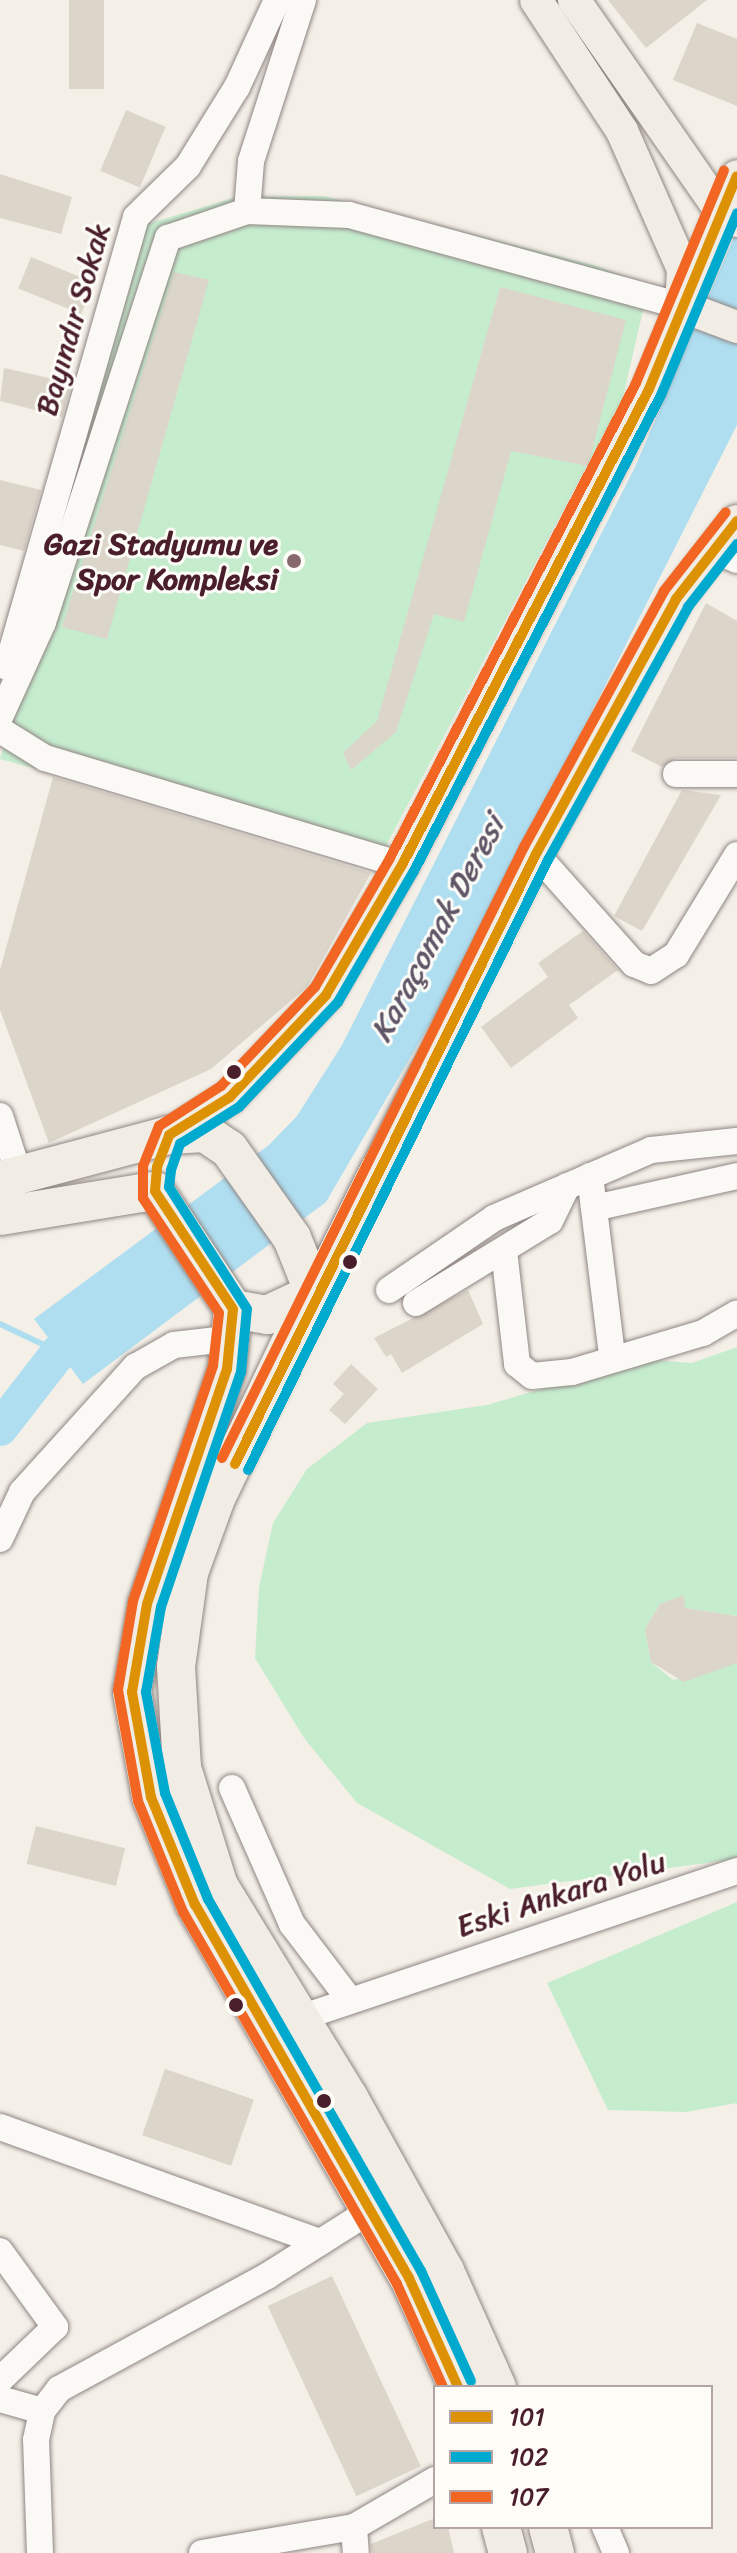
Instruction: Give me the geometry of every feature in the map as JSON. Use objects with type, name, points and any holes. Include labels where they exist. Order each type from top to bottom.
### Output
[{"type":"highway","points":[[9,1177],[169,1135],[205,1133],[229,1149],[292,1238],[314,1293],[215,1501],[189,1573],[176,1667],[182,1768],[219,1886],[300,2018],[445,2271],[496,2385]]},
{"type":"highway","points":[[169,1135],[155,1191],[229,1324],[227,1369],[147,1604],[132,1692],[151,1797],[195,1905],[370,2211],[457,2385]]},
{"type":"highway","points":[[0,1216],[155,1191]]},
{"type":"highway","points":[[229,1324],[267,1315],[314,1293]]},
{"type":"highway","points":[[502,2529],[508,2553]]},
{"type":"highway","points":[[549,2529],[555,2553]]},
{"type":"main road","points":[[536,0],[622,131],[683,269],[681,306]]},
{"type":"main road","points":[[574,0],[730,217]]},
{"type":"main road","points":[[169,1135],[230,1097],[326,995],[402,865],[649,389],[681,306],[730,217],[737,176]]},
{"type":"main road","points":[[681,306],[737,327]]},
{"type":"main road","points":[[314,1293],[536,854],[676,599],[725,555],[737,521]]},
{"type":"street","name":"Bayındır Sokak","points":[[0,690],[9,628],[136,217],[188,166],[237,87],[277,0]]},
{"type":"street","points":[[247,211],[251,161],[303,0]]},
{"type":"street","points":[[0,717],[43,622],[168,238],[247,211],[349,215],[681,306]]},
{"type":"street","points":[[0,730],[45,758],[402,865]]},
{"type":"street","points":[[676,774],[737,774]]},
{"type":"street","points":[[536,854],[634,964],[651,971],[676,955],[737,855]]},
{"type":"street","points":[[0,1116],[9,1177]]},
{"type":"street","points":[[389,1290],[494,1218],[651,1150],[737,1141]]},
{"type":"street","points":[[594,1208],[737,1176]]},
{"type":"street","points":[[579,1181],[594,1208],[612,1356]]},
{"type":"street","points":[[416,1303],[504,1251],[559,1211],[579,1181]]},
{"type":"street","points":[[504,1251],[522,1372],[557,1375],[612,1356],[703,1333],[737,1313]]},
{"type":"street","points":[[0,1539],[22,1492],[135,1367],[174,1345],[229,1324]]},
{"type":"street","points":[[232,1788],[292,1924],[350,2000]]},
{"type":"street","name":"Eski Ankara Yolu","points":[[300,2018],[405,1978],[737,1871]]},
{"type":"street","points":[[0,2127],[320,2242]]},
{"type":"street","points":[[40,2553],[36,2440],[42,2411],[77,2373],[320,2242],[370,2211]]},
{"type":"street","points":[[0,2251],[55,2327],[0,2380]]},
{"type":"street","points":[[0,2399],[42,2411]]},
{"type":"street","points":[[202,2553],[355,2540],[433,2482]]},
{"type":"street","points":[[606,2529],[616,2553]]},
{"type":"green space","name":"Gazi Stadyumu ve Spor Kompleksi","points":[[324,196],[597,266],[633,280],[645,302],[623,397],[377,863],[0,759],[144,225],[237,197]]},
{"type":"green space","points":[[737,1347],[737,1616],[685,1608],[683,1596],[660,1604],[645,1629],[651,1662],[673,1680],[737,1663],[737,1859],[510,1889],[357,1803],[304,1738],[255,1658],[259,1587],[273,1523],[307,1469],[367,1423],[487,1405],[643,1359],[692,1363]]},
{"type":"green space","points":[[737,1902],[737,2103],[686,2112],[608,2110],[547,1983]]},
{"type":"water","points":[[737,230],[737,425],[458,976],[326,1202],[83,1384],[34,1319],[269,1145],[297,1116],[342,1045],[635,467]]},
{"type":"building","points":[[69,0],[104,0],[104,89],[69,89]]},
{"type":"building","points":[[608,0],[707,0],[646,48]]},
{"type":"building","points":[[697,23],[737,39],[737,106],[673,80]]},
{"type":"building","points":[[126,110],[166,127],[140,188],[100,171]]},
{"type":"building","points":[[0,174],[72,197],[61,234],[0,218]]},
{"type":"building","points":[[31,257],[94,282],[81,314],[18,289]]},
{"type":"building","points":[[174,272],[209,280],[107,639],[62,627]]},
{"type":"building","points":[[500,287],[626,320],[588,466],[511,451],[464,622],[434,614],[396,732],[351,770],[343,753],[377,721]]},
{"type":"building","points":[[4,368],[72,383],[62,417],[0,401]]},
{"type":"building","points":[[0,480],[41,490],[24,551],[0,545]]},
{"type":"building","points":[[706,603],[737,621],[737,758],[676,758],[662,767],[631,751]]},
{"type":"building","points":[[53,777],[371,873],[307,987],[211,1069],[49,1143],[0,1010],[0,970]]},
{"type":"building","points":[[682,790],[721,795],[642,931],[614,916]]},
{"type":"building","points":[[583,931],[618,970],[569,1005],[578,1018],[511,1068],[481,1027],[548,977],[538,963]]},
{"type":"building","points":[[468,1290],[483,1324],[402,1373],[391,1354],[386,1357],[374,1338]]},
{"type":"building","points":[[351,1364],[378,1389],[345,1424],[329,1410],[344,1394],[333,1384]]},
{"type":"building","points":[[684,1595],[685,1608],[737,1616],[737,1663],[684,1682],[651,1662],[645,1629],[660,1604]]},
{"type":"building","points":[[36,1826],[125,1848],[116,1886],[27,1864]]},
{"type":"building","points":[[165,2069],[254,2100],[231,2166],[142,2135]]},
{"type":"building","points":[[332,2276],[421,2466],[356,2496],[268,2306]]},
{"type":"building","points":[[433,2519],[433,2529],[448,2529],[454,2553],[372,2553],[371,2544]]},
{"type":"waterway","name":"Karaçomak Deresi","points":[[0,1428],[59,1352],[99,1322]]},
{"type":"waterway","points":[[0,1324],[59,1352]]},
{"type":"transit line","name":"107","points":[[442,2385],[397,2284],[183,1912],[138,1801],[118,1690],[133,1601],[213,1366],[219,1313],[143,1198],[143,1166],[159,1126],[221,1086],[315,987],[390,858],[636,383],[724,171]]},
{"type":"transit line","name":"101","points":[[457,2385],[409,2278],[195,1905],[151,1797],[132,1692],[147,1604],[227,1369],[233,1309],[155,1191],[157,1167],[169,1135],[230,1097],[326,995],[402,865],[649,389],[737,176]]},
{"type":"transit line","name":"102","points":[[471,2381],[421,2271],[208,1899],[165,1793],[146,1692],[161,1607],[241,1372],[247,1309],[169,1187],[171,1170],[180,1144],[239,1107],[338,1002],[414,871],[661,395],[737,213]]},
{"type":"transit line","name":"107","points":[[222,1458],[524,847],[664,591],[726,512]]},
{"type":"transit line","name":"101","points":[[235,1464],[536,854],[676,599],[737,521]]},
{"type":"transit line","name":"102","points":[[248,1470],[548,860],[688,607],[737,544]]},
{"type":"place","name":"Gazi Stadyumu ve Spor Kompleksi","points":[[294,561]]}]
